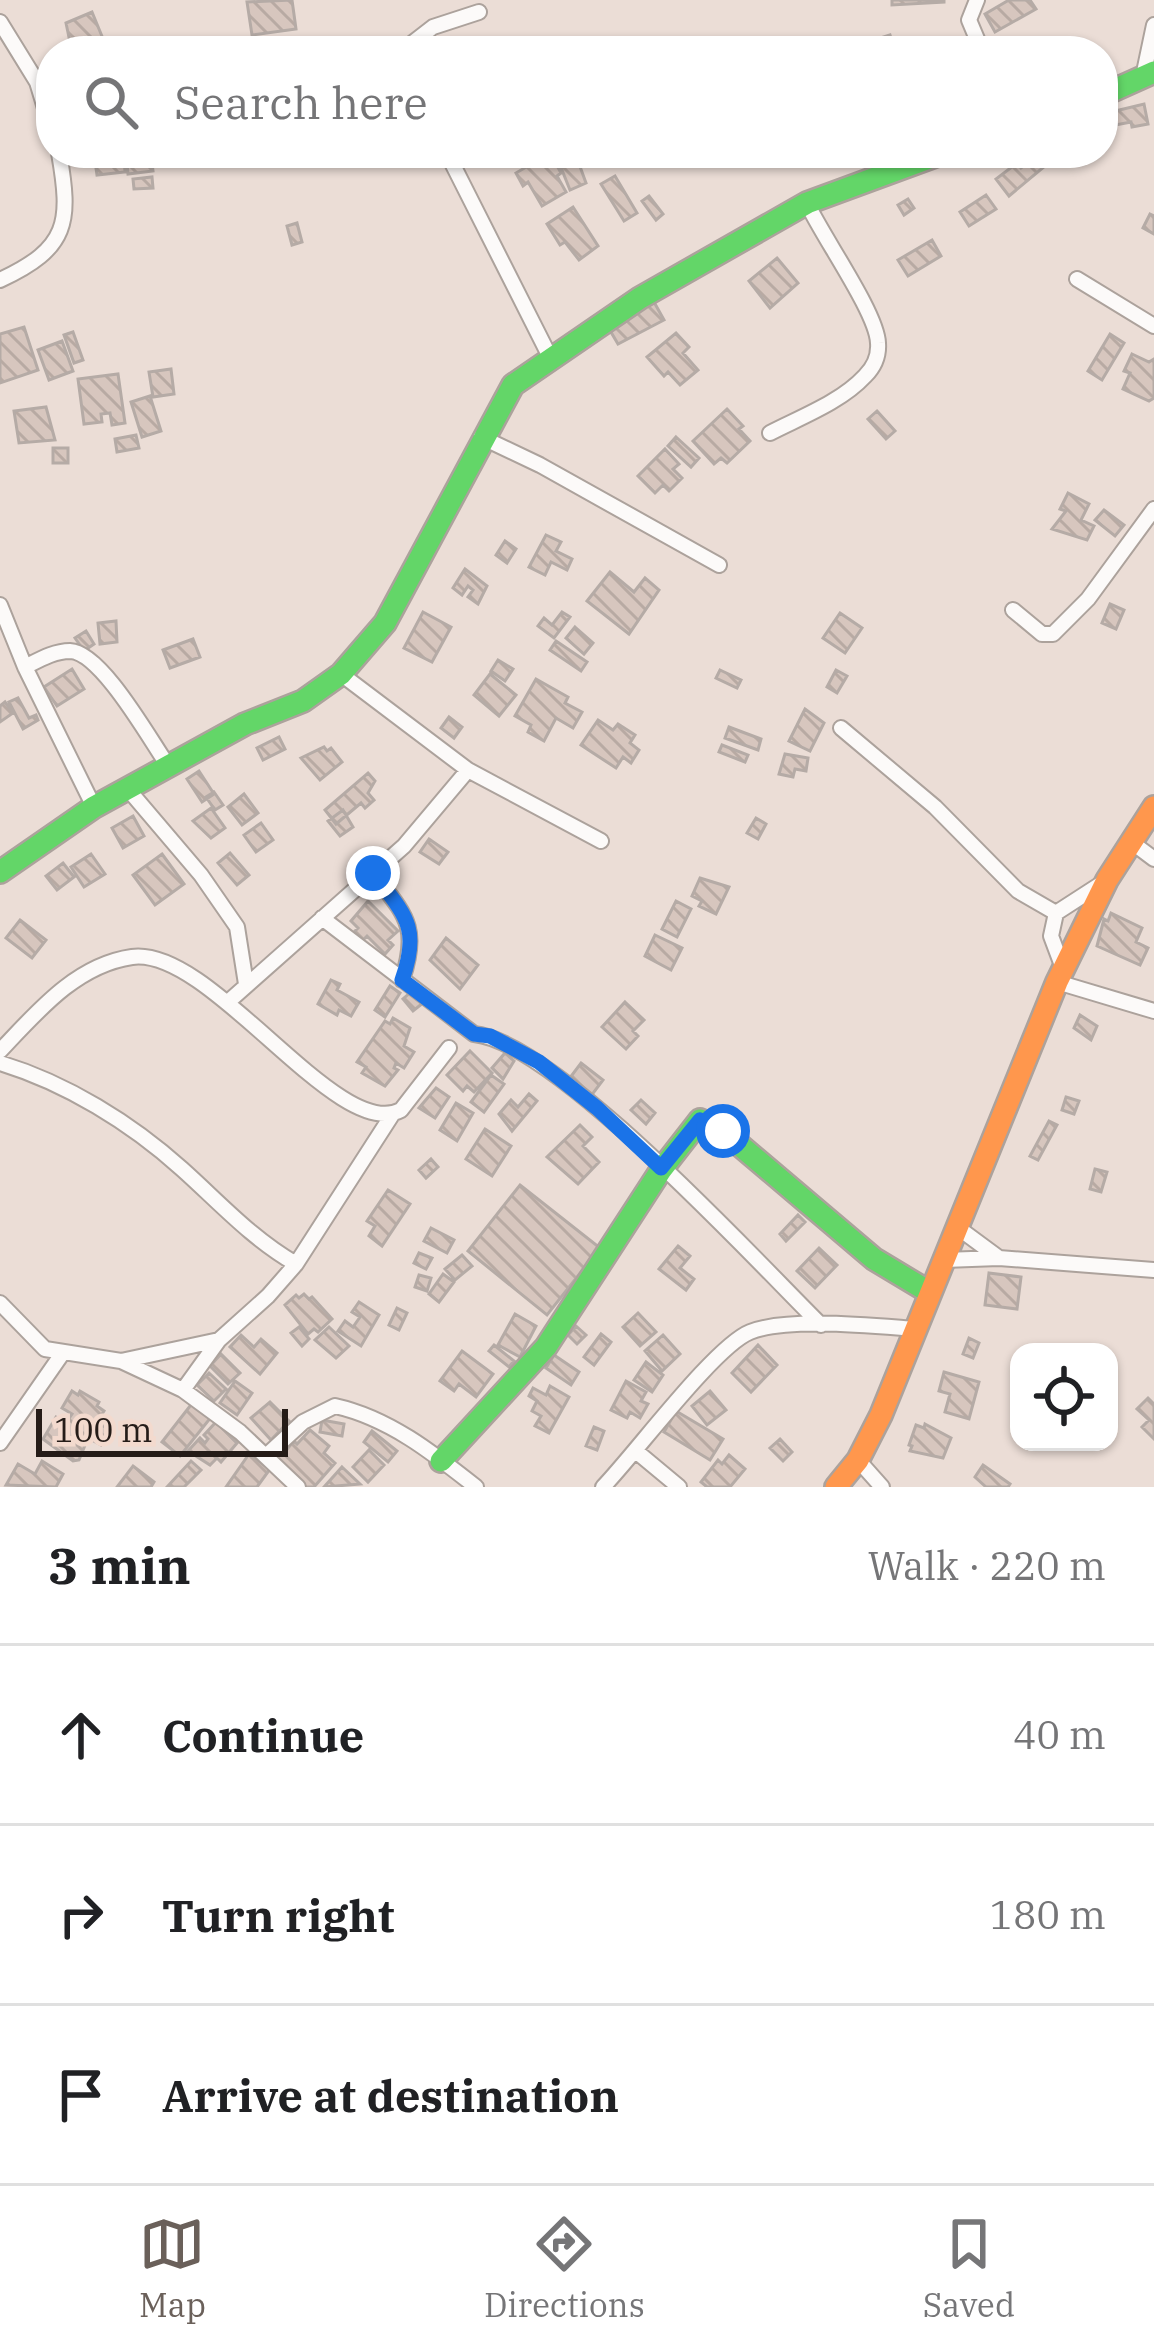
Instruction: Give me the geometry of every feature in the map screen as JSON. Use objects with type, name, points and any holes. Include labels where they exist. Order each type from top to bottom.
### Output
[{"type":"street","points":[[975,36],[968,20],[977,0]]},
{"type":"street","points":[[421,36],[433,26],[479,12]]},
{"type":"street","points":[[0,22],[36,80]]},
{"type":"street","points":[[1118,88],[1149,75],[1154,25]]},
{"type":"street","points":[[0,280],[38,260],[62,228],[67,211],[61,168]]},
{"type":"street","points":[[455,168],[550,357]]},
{"type":"street","points":[[0,872],[167,764],[303,701],[341,674],[386,623],[513,385],[640,298],[807,203],[902,168]]},
{"type":"street","points":[[770,433],[840,396],[876,362],[879,340],[868,314],[807,203]]},
{"type":"street","points":[[1077,279],[1154,326]]},
{"type":"street","points":[[482,437],[719,565]]},
{"type":"street","points":[[1013,610],[1042,634],[1053,634],[1088,599],[1154,509]]},
{"type":"street","points":[[0,605],[94,807]]},
{"type":"street","points":[[25,667],[50,655],[74,651],[94,660],[167,764]]},
{"type":"street","points":[[341,674],[468,770],[601,841]]},
{"type":"street","points":[[841,728],[935,807],[1018,891],[1056,913]]},
{"type":"street","points":[[228,1002],[431,818],[468,770]]},
{"type":"street","points":[[127,788],[201,875],[237,927],[246,984]]},
{"type":"street","points":[[836,1487],[858,1460],[916,1328],[1060,975],[1107,880],[1154,807]]},
{"type":"street","points":[[1130,841],[1154,860]]},
{"type":"street","points":[[373,873],[410,929],[412,952],[402,980]]},
{"type":"street","points":[[1060,975],[1051,936],[1056,913],[1107,880]]},
{"type":"street","points":[[322,918],[474,1034],[490,1036],[539,1062],[597,1108],[821,1325]]},
{"type":"street","points":[[0,1051],[81,976],[138,956],[158,962],[228,1002],[358,1109],[392,1115]]},
{"type":"street","points":[[1060,975],[1154,1011]]},
{"type":"street","points":[[183,1390],[219,1340],[296,1264],[392,1115],[407,1103],[449,1048]]},
{"type":"street","points":[[0,1063],[90,1102],[129,1128],[180,1167],[248,1233],[296,1264]]},
{"type":"street","points":[[441,1461],[508,1394],[558,1330],[661,1168],[700,1120],[712,1123],[874,1259],[929,1292]]},
{"type":"street","points":[[958,1226],[999,1258]]},
{"type":"street","points":[[944,1260],[999,1258],[1154,1270]]},
{"type":"street","points":[[0,1303],[45,1349],[121,1361],[183,1390],[298,1487]]},
{"type":"street","points":[[603,1487],[706,1370],[745,1334],[821,1325],[916,1328]]},
{"type":"street","points":[[121,1361],[219,1340]]},
{"type":"street","points":[[0,1443],[62,1354]]},
{"type":"street","points":[[266,1456],[303,1422],[335,1406],[374,1418],[418,1443],[476,1487]]},
{"type":"street","points":[[637,1452],[679,1487]]},
{"type":"street","points":[[858,1460],[882,1487]]},
{"type":"building","points":[[292,0],[296,29],[252,35],[247,2]]},
{"type":"building","points":[[892,0],[944,0],[944,2],[892,5]]},
{"type":"building","points":[[1009,0],[1030,0],[1036,9],[995,32],[985,14]]},
{"type":"building","points":[[92,12],[102,36],[69,36],[66,23]]},
{"type":"building","points":[[1144,104],[1148,124],[1118,124],[1118,110]]},
{"type":"building","points":[[96,168],[125,168],[125,172],[97,175]]},
{"type":"building","points":[[127,168],[153,168],[153,171],[128,174]]},
{"type":"building","points":[[525,168],[558,168],[557,176],[566,192],[542,206],[528,182],[523,186],[516,173]]},
{"type":"building","points":[[561,168],[580,168],[586,183],[570,190]]},
{"type":"building","points":[[1010,168],[1043,168],[1009,196],[996,179]]},
{"type":"building","points":[[615,176],[637,213],[624,221],[601,184]]},
{"type":"building","points":[[152,177],[153,188],[134,189],[133,179]]},
{"type":"building","points":[[986,195],[996,209],[969,226],[960,212]]},
{"type":"building","points":[[649,196],[663,214],[656,220],[642,201]]},
{"type":"building","points":[[908,199],[914,208],[904,215],[898,205]]},
{"type":"building","points":[[573,207],[598,246],[579,260],[565,242],[560,245],[547,224]]},
{"type":"building","points":[[1150,214],[1154,216],[1154,234],[1143,228]]},
{"type":"building","points":[[297,223],[302,242],[292,245],[287,226]]},
{"type":"building","points":[[932,240],[941,256],[908,276],[898,260]]},
{"type":"building","points":[[777,258],[798,283],[770,308],[749,281]]},
{"type":"building","points":[[654,302],[664,320],[618,344],[608,327]]},
{"type":"building","points":[[24,327],[38,370],[0,383],[0,334]]},
{"type":"building","points":[[73,332],[83,360],[74,363],[64,335]]},
{"type":"building","points":[[676,333],[689,347],[683,353],[698,370],[680,385],[647,357]]},
{"type":"building","points":[[1110,334],[1124,343],[1102,380],[1088,371]]},
{"type":"building","points":[[62,341],[73,371],[49,380],[38,350]]},
{"type":"building","points":[[1132,354],[1149,362],[1154,359],[1154,398],[1149,401],[1123,389]]},
{"type":"building","points":[[171,369],[174,394],[153,397],[149,372]]},
{"type":"building","points":[[118,374],[125,423],[112,425],[110,413],[101,414],[102,422],[84,424],[78,379]]},
{"type":"building","points":[[150,396],[161,431],[142,437],[131,402]]},
{"type":"building","points":[[46,407],[55,440],[19,443],[14,411]]},
{"type":"building","points":[[727,409],[750,441],[727,463],[721,458],[714,464],[693,441]]},
{"type":"building","points":[[877,411],[895,431],[886,439],[868,419]]},
{"type":"building","points":[[136,435],[139,448],[117,452],[115,439]]},
{"type":"building","points":[[676,437],[699,458],[691,467],[668,446]]},
{"type":"building","points":[[53,448],[68,448],[68,463],[53,463]]},
{"type":"building","points":[[665,449],[679,464],[673,469],[682,478],[669,491],[663,485],[655,493],[638,476]]},
{"type":"building","points":[[1068,493],[1089,504],[1081,520],[1094,526],[1087,540],[1052,529],[1066,511],[1060,509]]},
{"type":"building","points":[[1104,510],[1124,525],[1115,536],[1095,520]]},
{"type":"building","points":[[546,535],[561,542],[556,551],[572,559],[567,570],[551,562],[545,575],[529,567]]},
{"type":"building","points":[[505,541],[516,549],[507,563],[496,555]]},
{"type":"building","points":[[465,569],[487,586],[478,604],[468,597],[473,590],[468,586],[462,595],[453,588]]},
{"type":"building","points":[[610,572],[634,592],[645,578],[659,590],[629,634],[587,601]]},
{"type":"building","points":[[1110,604],[1124,610],[1116,629],[1102,623]]},
{"type":"building","points":[[423,612],[451,627],[432,662],[404,648]]},
{"type":"building","points":[[562,612],[570,617],[554,638],[538,626],[544,618],[552,625]]},
{"type":"building","points":[[840,613],[862,628],[845,653],[823,638]]},
{"type":"building","points":[[116,621],[117,642],[100,644],[98,623]]},
{"type":"building","points":[[575,627],[593,643],[584,654],[566,638]]},
{"type":"building","points":[[86,631],[94,644],[84,651],[75,638]]},
{"type":"building","points":[[193,639],[200,657],[170,668],[163,650]]},
{"type":"building","points":[[556,641],[587,662],[581,671],[550,650]]},
{"type":"building","points":[[498,660],[513,669],[505,681],[491,671]]},
{"type":"building","points":[[72,669],[84,689],[57,706],[44,687]]},
{"type":"building","points":[[720,670],[741,680],[737,688],[716,678]]},
{"type":"building","points":[[836,670],[847,676],[837,693],[827,687]]},
{"type":"building","points":[[490,674],[516,695],[499,716],[474,695]]},
{"type":"building","points":[[536,679],[568,697],[565,703],[582,712],[573,728],[556,718],[544,741],[528,732],[531,725],[515,716]]},
{"type":"building","points":[[18,698],[29,718],[36,715],[38,720],[23,729],[9,702]]},
{"type":"building","points":[[5,702],[13,713],[0,722],[0,706]]},
{"type":"building","points":[[805,709],[824,723],[810,751],[789,741]]},
{"type":"building","points":[[449,717],[462,727],[454,738],[441,728]]},
{"type":"building","points":[[598,720],[613,730],[618,724],[635,735],[630,743],[639,750],[631,763],[623,757],[616,768],[581,745]]},
{"type":"building","points":[[729,727],[761,739],[758,750],[725,738]]},
{"type":"building","points":[[279,737],[285,749],[263,760],[257,748]]},
{"type":"building","points":[[722,745],[748,755],[745,762],[719,752]]},
{"type":"building","points":[[331,748],[342,762],[320,780],[301,758]]},
{"type":"building","points":[[785,754],[808,758],[806,771],[795,769],[793,777],[779,774]]},
{"type":"building","points":[[199,771],[214,794],[202,802],[187,779]]},
{"type":"building","points":[[368,773],[375,781],[368,793],[374,800],[365,808],[361,803],[336,824],[325,810]]},
{"type":"building","points":[[214,792],[223,805],[215,810],[206,797]]},
{"type":"building","points":[[244,794],[258,813],[242,825],[228,807]]},
{"type":"building","points":[[211,808],[225,828],[211,838],[193,821]]},
{"type":"building","points":[[343,810],[353,827],[340,836],[328,821]]},
{"type":"building","points":[[133,816],[144,836],[123,848],[112,828]]},
{"type":"building","points":[[756,818],[766,824],[758,839],[747,833]]},
{"type":"building","points":[[261,823],[273,840],[256,852],[244,835]]},
{"type":"building","points":[[429,839],[448,852],[439,864],[420,852]]},
{"type":"building","points":[[230,853],[249,875],[237,885],[218,863]]},
{"type":"building","points":[[91,854],[105,874],[84,887],[71,867]]},
{"type":"building","points":[[162,854],[184,884],[155,905],[133,875]]},
{"type":"building","points":[[63,863],[74,877],[57,890],[46,876]]},
{"type":"building","points":[[700,878],[729,887],[716,914],[699,906],[702,901],[692,896]]},
{"type":"building","points":[[368,901],[398,931],[388,940],[393,945],[385,954],[367,936],[360,943],[352,934],[358,928],[351,921]]},
{"type":"building","points":[[676,901],[691,909],[677,937],[662,929]]},
{"type":"building","points":[[1111,913],[1142,928],[1136,942],[1148,948],[1140,965],[1097,946],[1104,919],[1108,921]]},
{"type":"building","points":[[20,920],[46,940],[32,958],[6,938]]},
{"type":"building","points":[[655,935],[682,948],[671,970],[645,956]]},
{"type":"building","points":[[446,938],[478,965],[460,989],[430,960]]},
{"type":"building","points":[[331,980],[340,984],[337,990],[359,1002],[351,1016],[339,1010],[337,1015],[318,1004]]},
{"type":"building","points":[[390,986],[400,993],[385,1017],[375,1010]]},
{"type":"building","points":[[412,991],[423,1003],[413,1011],[403,999]]},
{"type":"building","points":[[625,1002],[644,1020],[626,1049],[602,1027]]},
{"type":"building","points":[[1080,1015],[1097,1026],[1091,1040],[1074,1028]]},
{"type":"building","points":[[393,1018],[410,1028],[404,1046],[414,1052],[404,1068],[396,1063],[398,1070],[385,1086],[362,1073],[366,1067],[357,1062],[385,1021],[390,1024]]},
{"type":"building","points":[[470,1051],[492,1073],[474,1092],[467,1086],[463,1091],[447,1075]]},
{"type":"building","points":[[505,1053],[514,1061],[503,1079],[492,1068]]},
{"type":"building","points":[[581,1063],[603,1080],[591,1096],[569,1079]]},
{"type":"building","points":[[491,1075],[504,1084],[484,1112],[471,1102]]},
{"type":"building","points":[[436,1088],[449,1097],[435,1118],[419,1108]]},
{"type":"building","points":[[529,1094],[537,1101],[512,1131],[499,1114],[511,1100],[518,1107]]},
{"type":"building","points":[[1066,1097],[1079,1101],[1074,1114],[1062,1110]]},
{"type":"building","points":[[641,1100],[655,1113],[646,1124],[631,1110]]},
{"type":"building","points":[[456,1103],[473,1113],[457,1141],[440,1130]]},
{"type":"building","points":[[1049,1121],[1057,1125],[1038,1160],[1030,1156]]},
{"type":"building","points":[[580,1125],[592,1137],[583,1146],[599,1162],[578,1184],[547,1157]]},
{"type":"building","points":[[485,1129],[511,1146],[492,1176],[466,1159]]},
{"type":"building","points":[[431,1159],[438,1167],[426,1178],[419,1170]]},
{"type":"building","points":[[1095,1169],[1107,1172],[1101,1192],[1090,1189]]},
{"type":"building","points":[[520,1185],[600,1248],[547,1315],[468,1251]]},
{"type":"building","points":[[388,1190],[410,1204],[382,1246],[369,1236],[375,1226],[367,1221]]},
{"type":"building","points":[[798,1215],[805,1222],[786,1241],[780,1234]]},
{"type":"building","points":[[431,1228],[454,1240],[447,1253],[424,1241]]},
{"type":"building","points":[[678,1246],[690,1256],[680,1268],[694,1279],[686,1290],[659,1269]]},
{"type":"building","points":[[819,1248],[837,1265],[815,1288],[797,1271]]},
{"type":"building","points":[[419,1253],[432,1258],[426,1269],[414,1263]]},
{"type":"building","points":[[462,1255],[472,1266],[455,1280],[445,1269]]},
{"type":"building","points":[[989,1273],[1021,1277],[1017,1309],[985,1305]]},
{"type":"building","points":[[443,1274],[454,1282],[439,1302],[429,1294]]},
{"type":"building","points":[[419,1275],[431,1278],[427,1291],[415,1287]]},
{"type":"building","points":[[304,1294],[332,1319],[318,1332],[314,1329],[308,1334],[285,1305]]},
{"type":"building","points":[[359,1302],[379,1315],[361,1346],[338,1331],[345,1321],[353,1327],[360,1317],[352,1312]]},
{"type":"building","points":[[397,1308],[407,1313],[399,1330],[389,1325]]},
{"type":"building","points":[[638,1313],[656,1332],[640,1346],[623,1327]]},
{"type":"building","points":[[515,1314],[536,1326],[520,1357],[498,1345]]},
{"type":"building","points":[[576,1326],[586,1335],[577,1344],[568,1335]]},
{"type":"building","points":[[299,1327],[309,1339],[302,1346],[291,1333]]},
{"type":"building","points":[[329,1327],[349,1346],[336,1358],[315,1340]]},
{"type":"building","points":[[601,1334],[611,1342],[594,1365],[584,1357]]},
{"type":"building","points":[[241,1335],[254,1347],[261,1339],[277,1353],[260,1374],[230,1347]]},
{"type":"building","points":[[663,1335],[680,1354],[662,1371],[645,1351]]},
{"type":"building","points":[[969,1338],[979,1343],[973,1358],[963,1354]]},
{"type":"building","points":[[494,1345],[514,1361],[509,1367],[489,1351]]},
{"type":"building","points":[[758,1345],[777,1365],[751,1392],[732,1373]]},
{"type":"building","points":[[462,1351],[493,1374],[476,1397],[459,1384],[454,1391],[440,1381]]},
{"type":"building","points":[[221,1354],[240,1373],[228,1384],[210,1366]]},
{"type":"building","points":[[554,1355],[579,1372],[571,1385],[546,1368]]},
{"type":"building","points":[[646,1362],[663,1375],[652,1392],[634,1380]]},
{"type":"building","points":[[944,1372],[979,1382],[969,1419],[945,1412],[950,1394],[939,1391]]},
{"type":"building","points":[[209,1373],[226,1389],[214,1401],[197,1385]]},
{"type":"building","points":[[235,1381],[252,1393],[237,1415],[220,1403]]},
{"type":"building","points":[[626,1381],[646,1392],[641,1401],[648,1404],[640,1418],[611,1410]]},
{"type":"building","points":[[550,1386],[569,1397],[549,1433],[535,1426],[541,1416],[532,1411],[537,1401],[529,1396],[533,1388],[546,1395]]},
{"type":"building","points":[[72,1391],[99,1402],[97,1406],[104,1411],[97,1422],[110,1430],[101,1445],[88,1438],[79,1460],[73,1461],[43,1439],[56,1417],[66,1423],[72,1414],[62,1408]]},
{"type":"building","points":[[710,1391],[726,1410],[707,1425],[692,1406]]},
{"type":"building","points":[[1148,1398],[1154,1404],[1154,1439],[1142,1427],[1149,1420],[1137,1409]]},
{"type":"building","points":[[194,1401],[212,1416],[180,1456],[162,1442]]},
{"type":"building","points":[[270,1402],[289,1421],[271,1440],[251,1418]]},
{"type":"building","points":[[676,1411],[723,1439],[710,1460],[664,1432]]},
{"type":"building","points":[[322,1420],[344,1424],[342,1436],[320,1432]]},
{"type":"building","points":[[216,1422],[237,1443],[221,1462],[217,1458],[210,1465],[188,1451],[200,1438],[205,1443],[204,1435]]},
{"type":"building","points":[[925,1424],[951,1438],[943,1458],[910,1451],[916,1425],[924,1428]]},
{"type":"building","points":[[594,1427],[604,1431],[597,1450],[586,1446]]},
{"type":"building","points":[[310,1430],[329,1446],[324,1453],[335,1463],[314,1487],[306,1487],[272,1457],[278,1450],[283,1454]]},
{"type":"building","points":[[372,1431],[397,1451],[388,1462],[364,1442]]},
{"type":"building","points":[[780,1439],[792,1452],[783,1461],[770,1448]]},
{"type":"building","points":[[369,1450],[384,1465],[368,1482],[353,1467]]},
{"type":"building","points":[[249,1454],[270,1469],[257,1487],[226,1487]]},
{"type":"building","points":[[729,1455],[745,1469],[730,1487],[707,1487],[701,1482],[718,1460],[722,1464]]},
{"type":"building","points":[[42,1461],[63,1474],[56,1487],[6,1485],[18,1464],[35,1474]]},
{"type":"building","points":[[191,1461],[201,1470],[184,1487],[167,1487]]},
{"type":"building","points":[[983,1465],[1008,1487],[986,1487],[975,1477]]},
{"type":"building","points":[[133,1466],[154,1482],[151,1487],[117,1487]]},
{"type":"building","points":[[342,1467],[360,1484],[324,1487]]},
{"type":"traffic: fast","points":[[1118,88],[1154,72]]},
{"type":"traffic: fast","points":[[0,872],[94,807],[245,724],[303,701],[341,674],[385,623],[513,385],[640,298],[807,203],[902,168]]},
{"type":"traffic: fast","points":[[441,1461],[546,1347],[661,1170],[700,1120],[723,1131],[874,1259],[929,1292]]},
{"type":"traffic: slow","points":[[836,1487],[858,1460],[881,1415],[1057,982],[1107,880],[1154,807]]},
{"type":"route","points":[[373,873],[410,929],[412,952],[402,980],[474,1034],[508,1043],[539,1062],[661,1168],[700,1120],[723,1131]]}]
